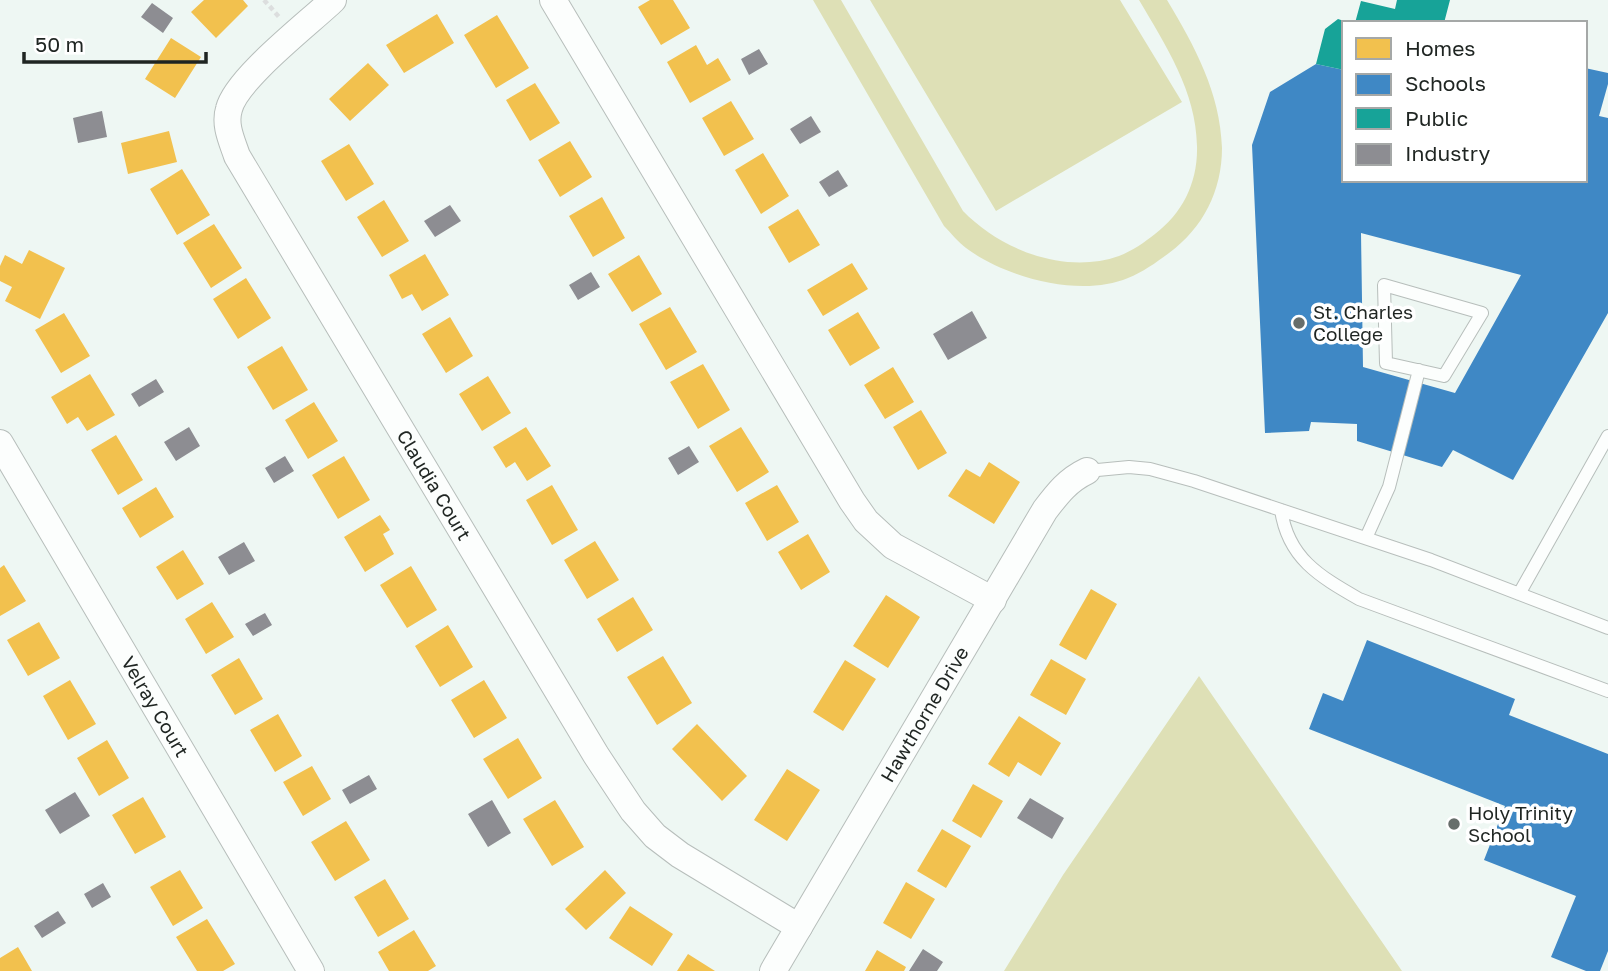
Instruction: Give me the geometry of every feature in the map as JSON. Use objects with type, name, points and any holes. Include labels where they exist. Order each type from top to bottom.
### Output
[{"type":"street","name":"Claudia Court","points":[[333,0],[250,77],[233,99],[228,109],[228,127],[237,156],[596,755],[633,811],[655,836],[680,855],[799,927]]},
{"type":"street","points":[[553,0],[866,521],[893,546],[993,600]]},
{"type":"street","name":"Velray Court","points":[[0,443],[310,971]]},
{"type":"street","name":"Hawthorne Drive","points":[[773,971],[1045,510],[1063,486],[1087,471]]},
{"type":"lane","points":[[1384,285],[1482,313],[1444,376],[1419,370],[1386,363],[1384,285]]},
{"type":"lane","points":[[1366,538],[1389,487],[1419,370]]},
{"type":"lane","points":[[1519,594],[1608,436]]},
{"type":"lane","points":[[1087,471],[1129,467],[1150,469],[1194,481],[1431,560],[1608,628]]},
{"type":"lane","points":[[1280,510],[1284,531],[1306,564],[1327,581],[1359,599],[1608,691]]},
{"type":"green space","points":[[813,0],[841,0],[963,211],[978,225],[1015,247],[1035,255],[1077,262],[1119,256],[1143,243],[1174,216],[1192,184],[1197,146],[1191,106],[1178,70],[1139,0],[1167,0],[1204,71],[1220,127],[1222,148],[1218,179],[1201,220],[1181,243],[1155,263],[1139,273],[1109,284],[1088,286],[1044,282],[1022,276],[983,259],[963,246],[944,226]]},
{"type":"green space","points":[[870,0],[1120,0],[1182,102],[996,211]]},
{"type":"green space","points":[[1199,676],[1402,971],[1004,971],[1063,875]]},
{"type":"building: Homes","points":[[204,0],[243,0],[248,6],[216,38],[191,12]]},
{"type":"building: Homes","points":[[650,0],[673,0],[690,28],[661,45],[638,7]]},
{"type":"building: Homes","points":[[437,14],[454,43],[404,73],[386,45]]},
{"type":"building: Homes","points":[[497,15],[529,68],[496,88],[464,35]]},
{"type":"building: Homes","points":[[171,38],[201,57],[175,98],[145,79]]},
{"type":"building: Homes","points":[[696,45],[707,65],[718,58],[731,80],[690,103],[667,62]]},
{"type":"building: Homes","points":[[368,63],[389,85],[350,121],[329,99]]},
{"type":"building: Homes","points":[[535,83],[560,123],[530,141],[506,100]]},
{"type":"building: Homes","points":[[731,101],[754,139],[724,156],[702,118]]},
{"type":"building: Homes","points":[[169,131],[177,162],[128,174],[121,143]]},
{"type":"building: Homes","points":[[570,141],[592,177],[560,197],[538,160]]},
{"type":"building: Homes","points":[[349,144],[374,184],[346,201],[321,161]]},
{"type":"building: Homes","points":[[763,153],[789,196],[761,214],[735,170]]},
{"type":"building: Homes","points":[[182,169],[210,215],[177,235],[150,189]]},
{"type":"building: Homes","points":[[602,197],[625,238],[593,257],[569,216]]},
{"type":"building: Homes","points":[[384,200],[409,241],[382,257],[357,217]]},
{"type":"building: Homes","points":[[798,209],[820,245],[789,263],[768,227]]},
{"type":"building: Homes","points":[[214,224],[242,268],[211,288],[183,243]]},
{"type":"building: Homes","points":[[29,250],[65,268],[40,319],[5,301],[12,287],[0,281],[0,266],[5,255],[22,264]]},
{"type":"building: Homes","points":[[425,254],[449,295],[422,311],[412,294],[402,299],[389,275]]},
{"type":"building: Homes","points":[[639,255],[662,294],[632,312],[608,274]]},
{"type":"building: Homes","points":[[852,263],[868,289],[823,316],[807,290]]},
{"type":"building: Homes","points":[[246,278],[271,318],[238,339],[213,299]]},
{"type":"building: Homes","points":[[670,307],[697,352],[666,370],[639,324]]},
{"type":"building: Homes","points":[[858,312],[880,348],[850,366],[828,330]]},
{"type":"building: Homes","points":[[64,313],[90,356],[61,373],[35,330]]},
{"type":"building: Homes","points":[[450,317],[473,356],[446,373],[422,334]]},
{"type":"building: Homes","points":[[282,346],[308,390],[273,410],[247,367]]},
{"type":"building: Homes","points":[[703,364],[730,410],[698,429],[670,382]]},
{"type":"building: Homes","points":[[893,367],[914,402],[885,419],[864,385]]},
{"type":"building: Homes","points":[[90,374],[115,415],[87,431],[78,417],[67,424],[51,397]]},
{"type":"building: Homes","points":[[488,376],[511,413],[482,431],[459,394]]},
{"type":"building: Homes","points":[[314,402],[338,441],[308,459],[285,420]]},
{"type":"building: Homes","points":[[921,410],[947,453],[918,470],[893,427]]},
{"type":"building: Homes","points":[[526,427],[551,466],[527,481],[515,462],[506,468],[493,447]]},
{"type":"building: Homes","points":[[741,427],[769,472],[737,492],[709,446]]},
{"type":"building: Homes","points":[[116,435],[143,480],[118,495],[91,450]]},
{"type":"building: Homes","points":[[344,456],[370,500],[338,519],[312,475]]},
{"type":"building: Homes","points":[[989,462],[1020,482],[994,524],[948,496],[966,469],[980,477]]},
{"type":"building: Homes","points":[[552,485],[578,530],[552,545],[526,500]]},
{"type":"building: Homes","points":[[777,485],[799,522],[767,541],[745,503]]},
{"type":"building: Homes","points":[[156,487],[174,517],[140,538],[122,508]]},
{"type":"building: Homes","points":[[380,515],[390,530],[383,534],[394,554],[365,572],[344,537]]},
{"type":"building: Homes","points":[[808,534],[830,572],[801,590],[778,552]]},
{"type":"building: Homes","points":[[595,541],[619,580],[587,599],[564,560]]},
{"type":"building: Homes","points":[[183,550],[204,584],[177,600],[156,567]]},
{"type":"building: Homes","points":[[4,565],[26,601],[0,616],[0,568]]},
{"type":"building: Homes","points":[[411,566],[437,610],[407,628],[380,585]]},
{"type":"building: Homes","points":[[1091,589],[1117,604],[1086,660],[1059,645]]},
{"type":"building: Homes","points":[[886,595],[920,617],[888,668],[853,646]]},
{"type":"building: Homes","points":[[633,597],[653,630],[617,652],[597,619]]},
{"type":"building: Homes","points":[[212,602],[234,637],[206,654],[185,619]]},
{"type":"building: Homes","points":[[39,622],[60,658],[28,676],[7,640]]},
{"type":"building: Homes","points":[[448,625],[473,667],[440,687],[415,646]]},
{"type":"building: Homes","points":[[663,656],[692,703],[657,725],[627,677]]},
{"type":"building: Homes","points":[[239,658],[263,699],[235,715],[211,675]]},
{"type":"building: Homes","points":[[1051,659],[1086,679],[1066,715],[1030,695]]},
{"type":"building: Homes","points":[[845,660],[876,679],[843,731],[813,712]]},
{"type":"building: Homes","points":[[70,680],[96,724],[68,740],[43,696]]},
{"type":"building: Homes","points":[[484,680],[507,718],[474,738],[451,700]]},
{"type":"building: Homes","points":[[278,714],[302,756],[275,772],[250,730]]},
{"type":"building: Homes","points":[[1019,716],[1061,743],[1041,776],[1018,762],[1009,777],[988,764]]},
{"type":"building: Homes","points":[[697,724],[747,776],[722,801],[672,749]]},
{"type":"building: Homes","points":[[518,738],[542,778],[508,799],[483,759]]},
{"type":"building: Homes","points":[[107,740],[129,778],[99,796],[77,758]]},
{"type":"building: Homes","points":[[312,766],[331,799],[303,816],[283,782]]},
{"type":"building: Homes","points":[[787,769],[820,790],[787,841],[754,820]]},
{"type":"building: Homes","points":[[973,784],[1003,801],[981,838],[952,821]]},
{"type":"building: Homes","points":[[143,797],[166,837],[135,854],[112,815]]},
{"type":"building: Homes","points":[[555,800],[584,847],[552,866],[523,819]]},
{"type":"building: Homes","points":[[346,821],[370,860],[335,881],[311,842]]},
{"type":"building: Homes","points":[[942,829],[971,846],[946,888],[917,871]]},
{"type":"building: Homes","points":[[180,870],[203,908],[173,926],[150,887]]},
{"type":"building: Homes","points":[[605,870],[626,893],[586,930],[565,909]]},
{"type":"building: Homes","points":[[385,879],[409,919],[378,937],[354,897]]},
{"type":"building: Homes","points":[[906,882],[935,899],[911,939],[883,923]]},
{"type":"building: Homes","points":[[630,906],[673,934],[652,966],[609,938]]},
{"type":"building: Homes","points":[[207,919],[235,964],[223,971],[197,971],[176,937]]},
{"type":"building: Homes","points":[[414,930],[436,966],[428,971],[389,971],[378,952]]},
{"type":"building: Homes","points":[[18,947],[32,971],[0,971],[0,958]]},
{"type":"building: Homes","points":[[877,950],[906,967],[904,971],[865,971]]},
{"type":"building: Homes","points":[[688,954],[715,971],[677,971]]},
{"type":"building: Schools","points":[[1316,64],[1342,70],[1342,182],[1587,182],[1587,68],[1608,73],[1608,84],[1599,116],[1608,118],[1608,313],[1513,480],[1453,450],[1442,467],[1357,441],[1357,424],[1311,422],[1309,431],[1265,433],[1252,145],[1270,92]],"holes":[[[1361,233],[1521,275],[1455,393],[1363,367]]]},
{"type":"building: Schools","points":[[1367,640],[1515,699],[1509,715],[1608,754],[1608,951],[1600,971],[1586,971],[1551,957],[1576,896],[1484,860],[1505,806],[1309,729],[1323,693],[1343,701]]},
{"type":"building: Public","points":[[1397,0],[1450,0],[1445,21],[1356,21],[1361,1],[1395,9]]},
{"type":"building: Public","points":[[1338,19],[1344,21],[1342,70],[1316,64],[1325,29]]},
{"type":"building: Industry","points":[[152,3],[173,18],[163,33],[141,17]]},
{"type":"building: Industry","points":[[759,49],[768,64],[749,75],[741,59]]},
{"type":"building: Industry","points":[[102,111],[107,137],[78,143],[73,118]]},
{"type":"building: Industry","points":[[811,116],[821,132],[800,144],[790,129]]},
{"type":"building: Industry","points":[[838,170],[848,186],[829,197],[819,182]]},
{"type":"building: Industry","points":[[450,205],[461,221],[435,237],[424,221]]},
{"type":"building: Industry","points":[[591,272],[600,287],[578,300],[569,285]]},
{"type":"building: Industry","points":[[972,311],[987,338],[948,360],[933,334]]},
{"type":"building: Industry","points":[[156,379],[164,392],[139,407],[131,394]]},
{"type":"building: Industry","points":[[189,427],[200,446],[176,461],[164,442]]},
{"type":"building: Industry","points":[[689,446],[699,462],[678,475],[668,458]]},
{"type":"building: Industry","points":[[285,456],[294,471],[274,483],[265,468]]},
{"type":"building: Industry","points":[[244,542],[255,561],[229,575],[218,557]]},
{"type":"building: Industry","points":[[265,613],[272,625],[253,636],[245,624]]},
{"type":"building: Industry","points":[[369,775],[377,789],[350,804],[342,790]]},
{"type":"building: Industry","points":[[75,792],[90,816],[60,834],[45,810]]},
{"type":"building: Industry","points":[[1030,798],[1064,818],[1052,839],[1017,818]]},
{"type":"building: Industry","points":[[492,800],[511,833],[488,847],[468,814]]},
{"type":"building: Industry","points":[[103,883],[111,897],[92,908],[84,894]]},
{"type":"building: Industry","points":[[58,911],[66,923],[42,938],[34,926]]},
{"type":"building: Industry","points":[[923,949],[943,962],[937,971],[909,971]]},
{"type":"place","name":"St. Charles College","points":[[1299,323]]},
{"type":"place","name":"Holy Trinity School","points":[[1454,824]]}]
